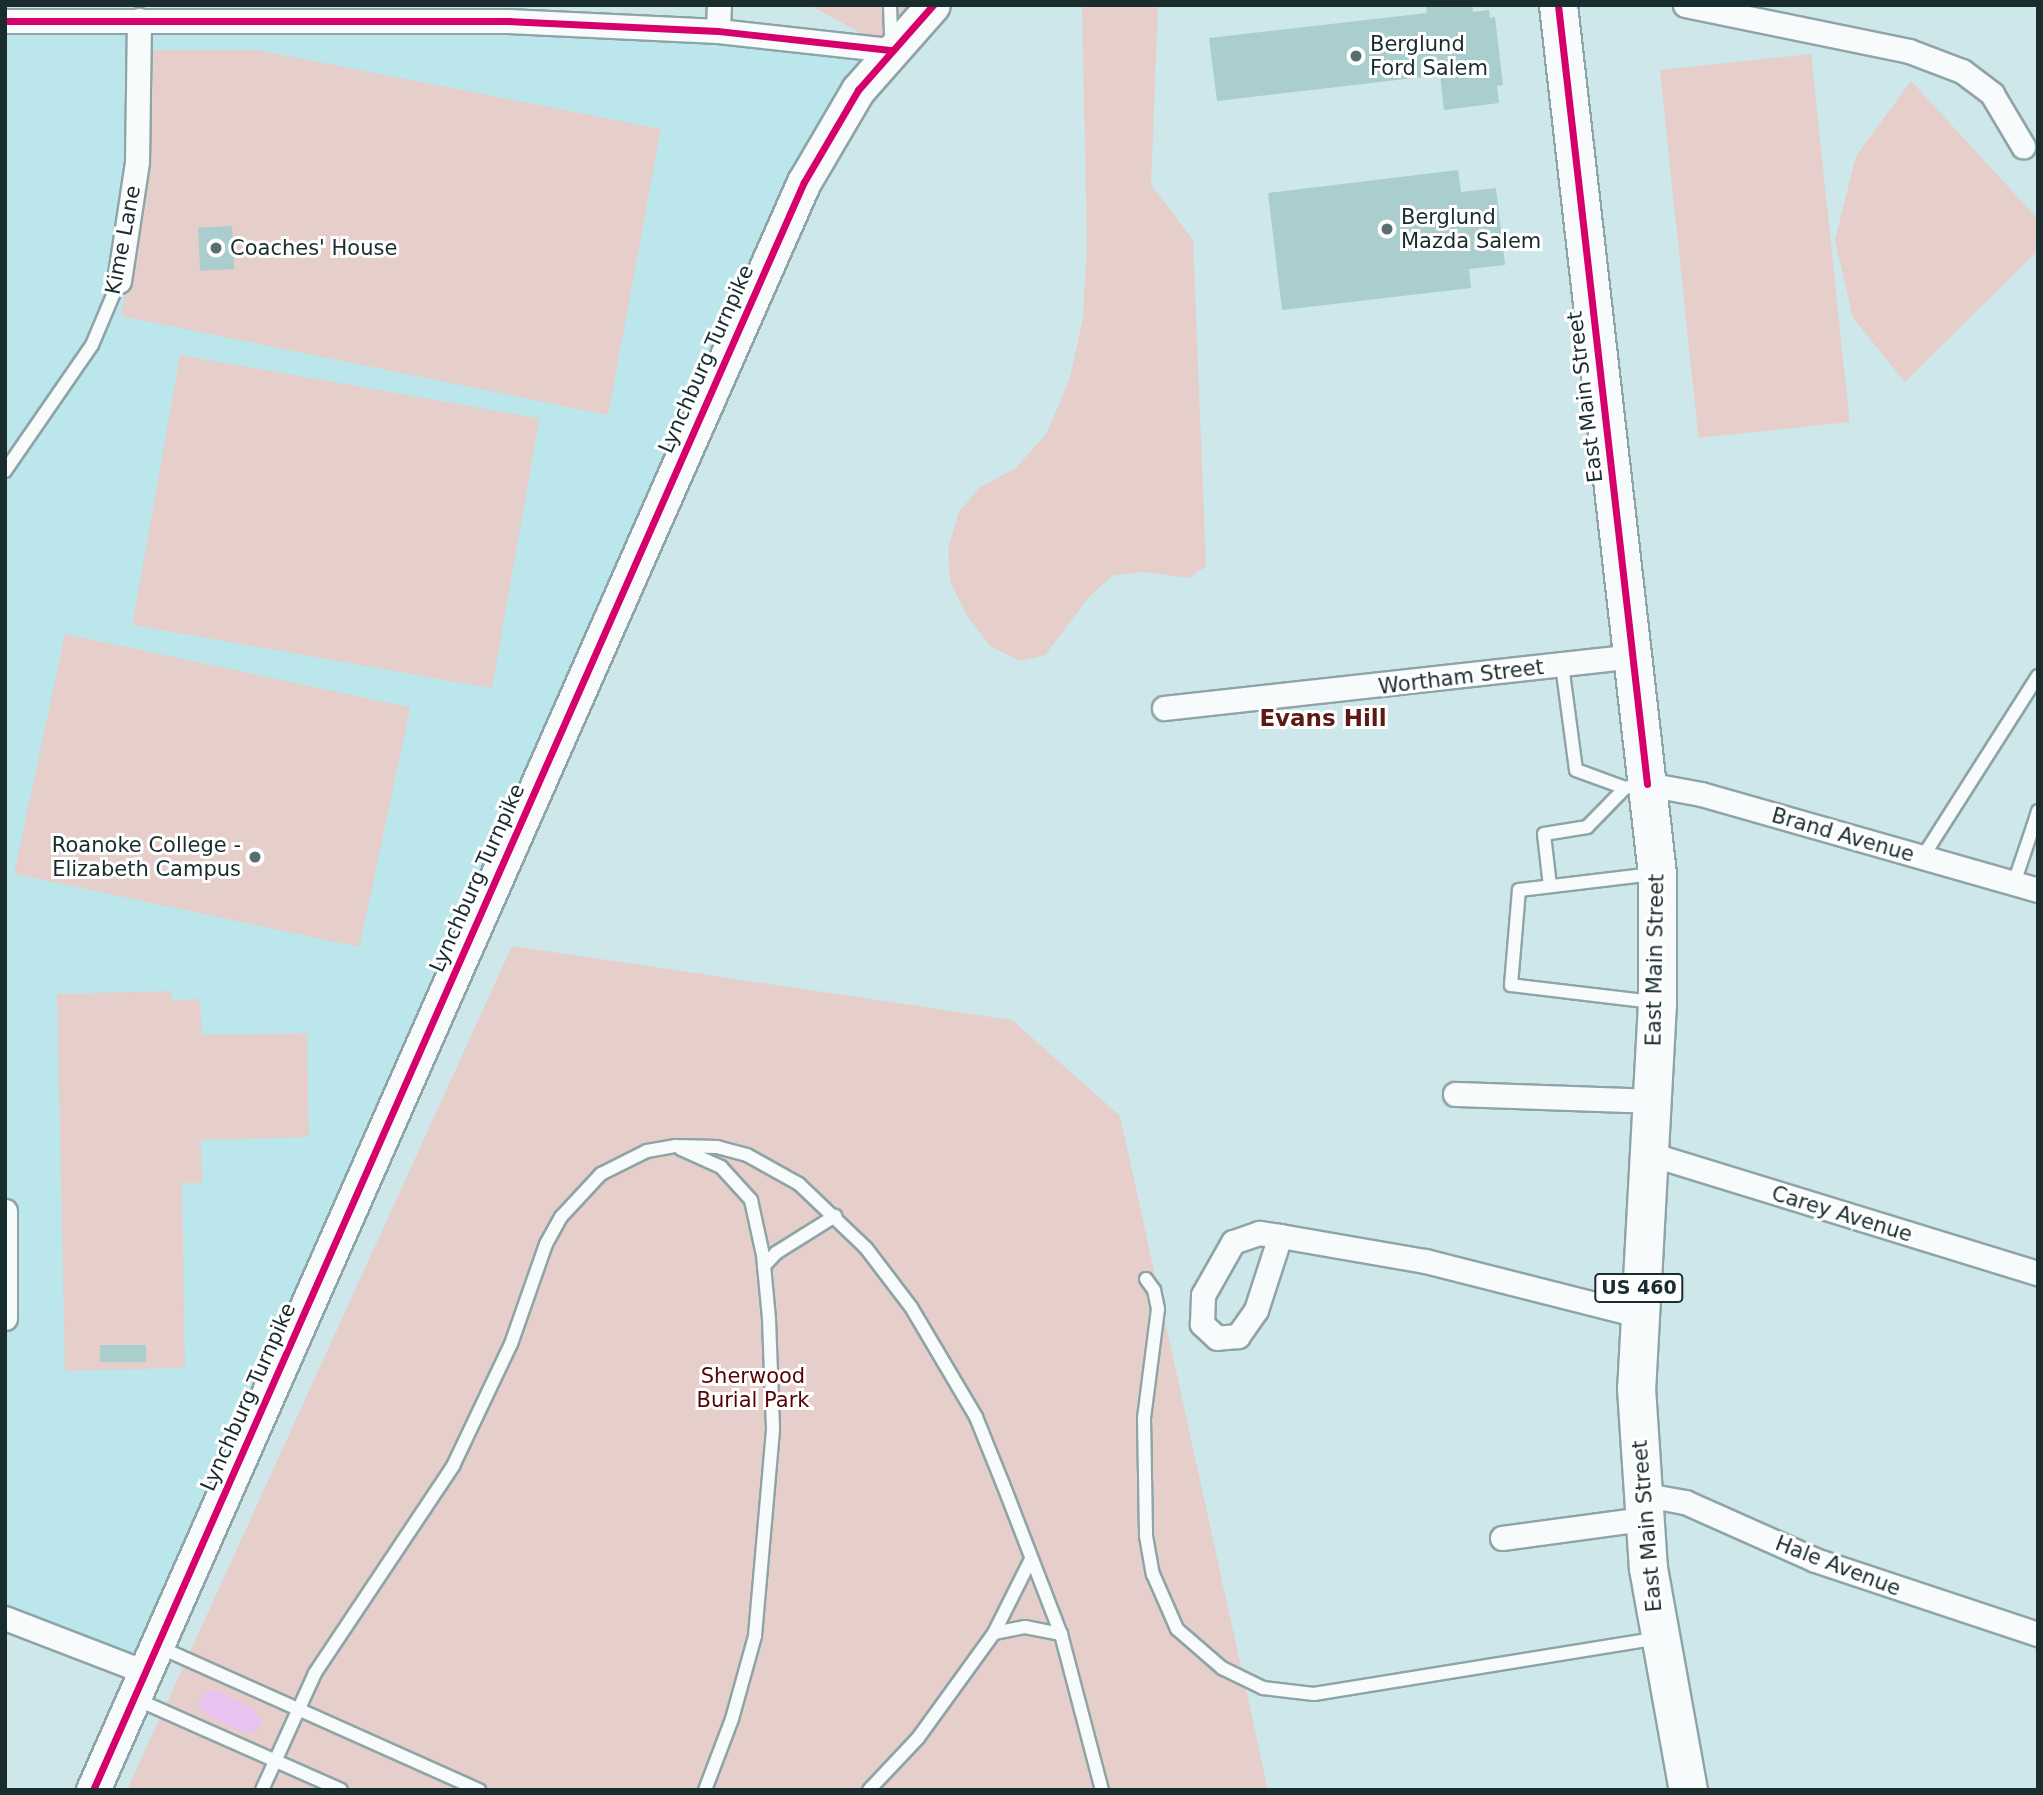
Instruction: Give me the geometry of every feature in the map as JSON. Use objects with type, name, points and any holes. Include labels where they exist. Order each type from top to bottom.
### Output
[{"type":"main road","name":"East Main Street","points":[[1558,5],[1632,656],[1636,786],[1657,874],[1657,1003],[1638,1315],[1641,1507],[1658,1638],[1688,1790]]},
{"type":"street","points":[[718,31],[719,5]]},
{"type":"street","name":"Lynchburg Turnpike","points":[[93,1790],[804,182],[851,101],[891,50],[933,5]]},
{"type":"street","points":[[1685,5],[1909,51],[1962,71],[1992,94],[2023,146]]},
{"type":"street","points":[[5,21],[138,13],[508,13],[666,17],[718,31],[891,50]]},
{"type":"street","name":"Kime Lane","points":[[119,281],[137,162],[138,13]]},
{"type":"street","name":"Wortham Street","points":[[1164,708],[1632,656]]},
{"type":"street","name":"Brand Avenue","points":[[1636,786],[1701,794],[2038,890]]},
{"type":"street","points":[[1455,1094],[1651,1101]]},
{"type":"street","name":"Carey Avenue","points":[[1647,1153],[2038,1273]]},
{"type":"street","points":[[5,1212],[5,1318]]},
{"type":"street","points":[[1280,1237],[1248,1328],[1226,1340],[1208,1333],[1200,1312],[1203,1295],[1233,1242],[1259,1233],[1425,1261],[1638,1315]]},
{"type":"street","name":"Hale Avenue","points":[[1502,1538],[1641,1507],[1685,1502],[1826,1564],[2038,1634]]},
{"type":"street","points":[[5,1618],[145,1672]]},
{"type":"lane","points":[[890,5],[891,50]]},
{"type":"lane","name":"Kime Lane","points":[[5,471],[92,345],[119,281]]},
{"type":"lane","points":[[1562,665],[1576,770],[1636,786]]},
{"type":"lane","points":[[1922,858],[2038,676]]},
{"type":"lane","points":[[1550,886],[1544,834],[1587,827],[1636,786]]},
{"type":"lane","points":[[2014,883],[2035,828],[2038,811]]},
{"type":"lane","points":[[1657,874],[1519,890],[1511,985],[1657,1003]]},
{"type":"lane","points":[[675,1146],[721,1167],[751,1200],[764,1266],[774,1430],[755,1636],[705,1790]]},
{"type":"lane","points":[[262,1790],[298,1710],[347,1620],[453,1466],[512,1344],[546,1244],[561,1217],[576,1198],[611,1167],[647,1151],[675,1146],[717,1147],[747,1155],[799,1184],[835,1216],[873,1258],[945,1361],[976,1417],[1061,1634],[1102,1790]]},
{"type":"lane","points":[[764,1266],[776,1253],[835,1216]]},
{"type":"lane","points":[[1146,1279],[1154,1290],[1158,1309],[1144,1418],[1146,1536],[1153,1574],[1177,1629],[1222,1668],[1264,1688],[1314,1694],[1658,1638]]},
{"type":"lane","points":[[869,1790],[918,1738],[994,1633],[1031,1559]]},
{"type":"lane","points":[[994,1633],[1025,1627],[1061,1634]]},
{"type":"lane","points":[[145,1672],[298,1710],[479,1790]]},
{"type":"lane","points":[[145,1672],[275,1760],[341,1790]]},
{"type":"shaded area","name":"Roanoke College - Elizabeth Campus","points":[[5,21],[666,28],[891,50],[858,90],[145,1672],[5,1618]]},
{"type":"shaded area","points":[[219,1691],[253,1709],[262,1721],[256,1733],[241,1732],[207,1715],[198,1704],[205,1692]]},
{"type":"green space","points":[[810,5],[928,5],[891,50]]},
{"type":"green space","points":[[1082,5],[1158,5],[1151,185],[1193,240],[1206,566],[1189,578],[1144,572],[1113,575],[1088,598],[1045,655],[1020,661],[990,646],[966,614],[950,581],[948,549],[959,512],[979,488],[1016,468],[1047,433],[1070,378],[1083,317],[1087,244]]},
{"type":"green space","points":[[148,50],[257,50],[661,129],[608,415],[121,316],[145,187]]},
{"type":"green space","points":[[1811,54],[1850,422],[1699,438],[1660,70]]},
{"type":"green space","points":[[1911,81],[2038,219],[2038,250],[1905,382],[1853,318],[1835,240],[1856,156]]},
{"type":"green space","points":[[180,355],[539,418],[492,688],[132,625]]},
{"type":"green space","points":[[65,634],[410,707],[359,947],[14,874]]},
{"type":"green space","name":"Sherwood Burial Park","points":[[512,946],[1012,1020],[1120,1116],[1268,1790],[127,1790]]},
{"type":"green space","points":[[171,991],[172,1000],[200,999],[202,1035],[307,1033],[309,1137],[201,1140],[202,1183],[182,1183],[185,1368],[65,1371],[57,994]]},
{"type":"building","name":"Berglund Ford Salem","points":[[1426,5],[1472,5],[1473,12],[1489,10],[1490,18],[1495,17],[1503,85],[1497,86],[1499,103],[1444,110],[1440,75],[1217,101],[1209,38],[1427,13]]},
{"type":"building","name":"Berglund Mazda Salem","points":[[1458,170],[1461,192],[1496,188],[1505,265],[1469,269],[1471,288],[1282,310],[1268,193]]},
{"type":"building","name":"Coaches' House","points":[[232,226],[234,269],[200,271],[198,228]]},
{"type":"building","points":[[100,1345],[146,1345],[146,1362],[100,1362]]},
{"type":"cycle path","points":[[93,1790],[804,182],[858,90],[933,5]]},
{"type":"cycle path","points":[[1558,5],[1647,784]]},
{"type":"cycle path","points":[[5,21],[508,21],[718,31],[891,50]]},
{"type":"place","name":"Berglund Ford Salem","points":[[1356,56]]},
{"type":"place","name":"Berglund Mazda Salem","points":[[1387,229]]},
{"type":"place","name":"Coaches' House","points":[[216,248]]},
{"type":"place","name":"Roanoke College - Elizabeth Campus","points":[[255,857]]},
{"type":"district","name":"Evans Hill","points":[[1323,718]]}]
